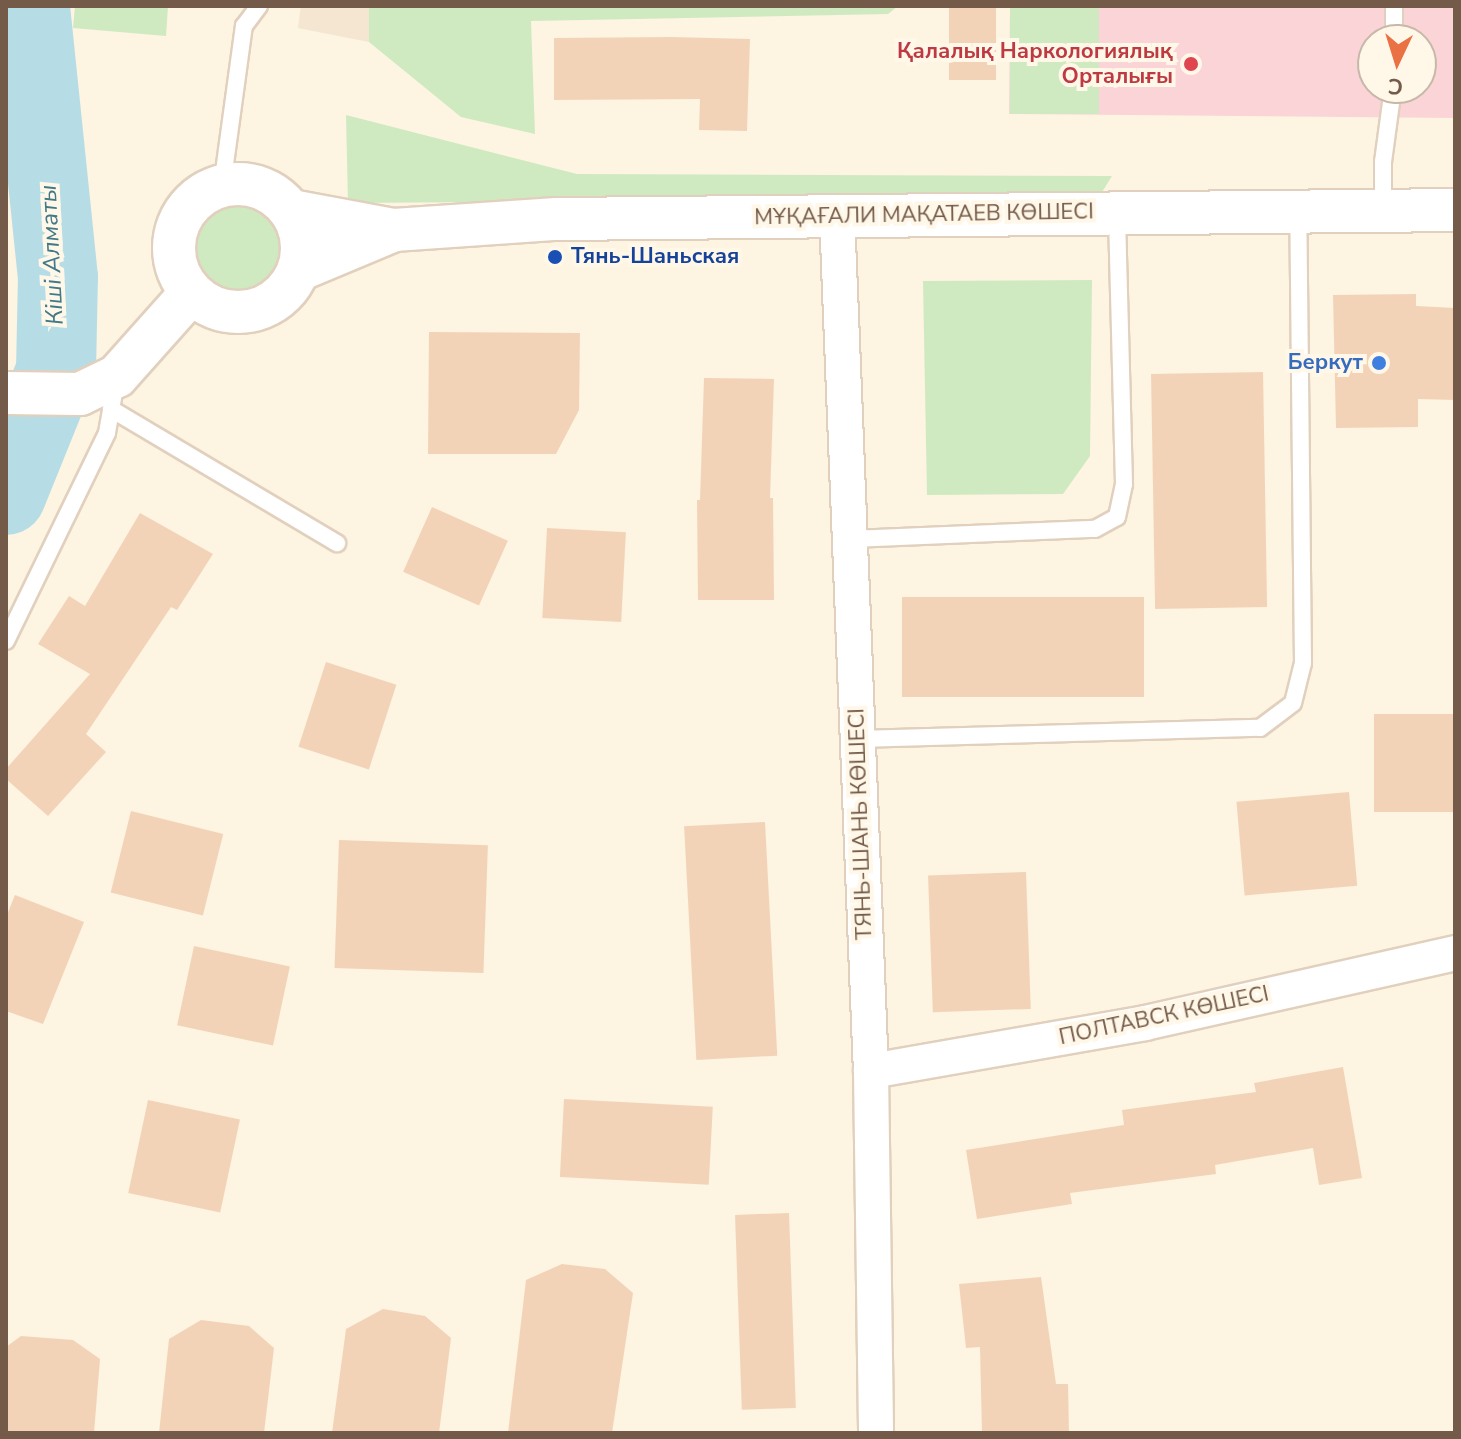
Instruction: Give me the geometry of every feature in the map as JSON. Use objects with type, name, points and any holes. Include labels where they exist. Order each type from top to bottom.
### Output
[{"type":"street","points":[[248,185],[272,194],[291,211],[302,240],[299,270],[286,291],[265,307],[240,313],[215,308],[191,293],[177,270],[173,244],[181,218],[198,197],[222,186],[248,185]]},
{"type":"street","name":"МҰҚАҒАЛИ МАҚАТАЕВ КӨШЕСІ","points":[[291,211],[394,230],[557,219],[1455,210]]},
{"type":"street","name":"ТЯНЬ-ШАНЬ КӨШЕСІ","points":[[837,215],[871,1071],[876,1433]]},
{"type":"street","name":"МҰҚАҒАЛИ МАҚАТАЕВ КӨШЕСІ","points":[[299,270],[394,230]]},
{"type":"street","points":[[13,392],[101,393],[191,293]]},
{"type":"street","name":"ПОЛТАВСК КӨШЕСІ","points":[[871,1071],[1145,1023],[1455,953]]},
{"type":"lane","points":[[222,186],[244,26],[259,6]]},
{"type":"lane","points":[[1382,212],[1383,162],[1391,104]]},
{"type":"lane","points":[[852,539],[1095,529],[1117,517],[1124,484],[1117,213]]},
{"type":"lane","points":[[857,739],[1260,728],[1293,703],[1303,663],[1298,213]]},
{"type":"lane","points":[[101,393],[337,543]]},
{"type":"lane","points":[[6,641],[107,433],[101,393]]},
{"type":"shaded area","points":[[301,6],[369,6],[369,42],[298,28]]},
{"type":"shaded area","name":"Қалалық Наркологиялық Орталығы","points":[[1010,6],[1455,6],[1455,118],[1009,114]]},
{"type":"green space","points":[[75,6],[168,6],[166,36],[73,28]]},
{"type":"green space","points":[[369,6],[898,6],[888,14],[531,21],[535,134],[461,117],[369,42]]},
{"type":"green space","points":[[1010,6],[1099,6],[1099,114],[1010,114]]},
{"type":"green space","points":[[346,115],[577,174],[1112,176],[1099,197],[348,203]]},
{"type":"green space","points":[[234,201],[253,205],[268,216],[279,231],[283,250],[279,269],[268,284],[253,295],[234,299],[215,295],[200,284],[189,269],[185,250],[189,231],[200,216],[215,205]]},
{"type":"green space","points":[[1092,280],[1090,456],[1063,494],[927,495],[923,281]]},
{"type":"building","points":[[949,6],[996,6],[996,80],[949,80]]},
{"type":"building","points":[[554,38],[750,39],[747,131],[699,130],[700,99],[554,100]]},
{"type":"building","points":[[1416,294],[1416,306],[1455,308],[1455,400],[1418,399],[1418,427],[1336,428],[1333,295]]},
{"type":"building","points":[[429,332],[580,333],[579,410],[556,454],[428,454]]},
{"type":"building","points":[[1263,372],[1267,607],[1155,609],[1151,374]]},
{"type":"building","points":[[704,378],[774,379],[770,498],[773,498],[774,600],[698,600],[697,500],[700,500]]},
{"type":"building","points":[[432,507],[508,541],[479,606],[403,572]]},
{"type":"building","points":[[140,513],[213,554],[177,610],[171,607],[86,734],[106,752],[48,816],[6,779],[6,769],[90,674],[38,644],[69,596],[85,606]]},
{"type":"building","points":[[547,528],[626,532],[621,622],[542,618]]},
{"type":"building","points":[[902,597],[1144,597],[1144,697],[902,697]]},
{"type":"building","points":[[326,662],[396,685],[369,770],[298,747]]},
{"type":"building","points":[[1374,714],[1455,714],[1455,812],[1374,812]]},
{"type":"building","points":[[1349,792],[1357,886],[1245,895],[1236,802]]},
{"type":"building","points":[[131,811],[223,834],[203,915],[111,893]]},
{"type":"building","points":[[765,822],[777,1056],[696,1060],[684,826]]},
{"type":"building","points":[[339,840],[488,845],[483,973],[335,968]]},
{"type":"building","points":[[1026,872],[1031,1009],[933,1012],[928,875]]},
{"type":"building","points":[[15,895],[84,922],[43,1024],[6,1011],[6,917]]},
{"type":"building","points":[[194,946],[290,966],[273,1046],[177,1025]]},
{"type":"building","points":[[1343,1067],[1362,1178],[1319,1185],[1313,1148],[1215,1165],[1216,1174],[1070,1193],[1072,1204],[977,1219],[966,1150],[1124,1125],[1122,1110],[1256,1092],[1254,1083]]},
{"type":"building","points":[[564,1099],[713,1107],[709,1185],[560,1177]]},
{"type":"building","points":[[148,1100],[240,1120],[220,1212],[128,1193]]},
{"type":"building","points":[[789,1213],[796,1408],[742,1410],[735,1215]]},
{"type":"building","points":[[562,1264],[605,1269],[633,1293],[612,1433],[508,1433],[526,1280]]},
{"type":"building","points":[[1041,1277],[1056,1384],[1068,1384],[1069,1433],[982,1433],[980,1347],[966,1348],[959,1284]]},
{"type":"building","points":[[383,1309],[425,1316],[451,1338],[439,1433],[332,1433],[346,1329]]},
{"type":"building","points":[[201,1320],[249,1326],[274,1348],[264,1433],[159,1433],[169,1339]]},
{"type":"building","points":[[21,1336],[73,1340],[100,1359],[94,1433],[6,1433],[6,1347]]},
{"type":"waterway","name":"Кіші Алматы","points":[[6,495],[56,371],[58,278],[30,6]]},
{"type":"place","name":"Қалалық Наркологиялық Орталығы","points":[[1191,64]]},
{"type":"place","name":"Тянь-Шаньская","points":[[555,257]]},
{"type":"place","name":"Беркут","points":[[1379,363]]}]
